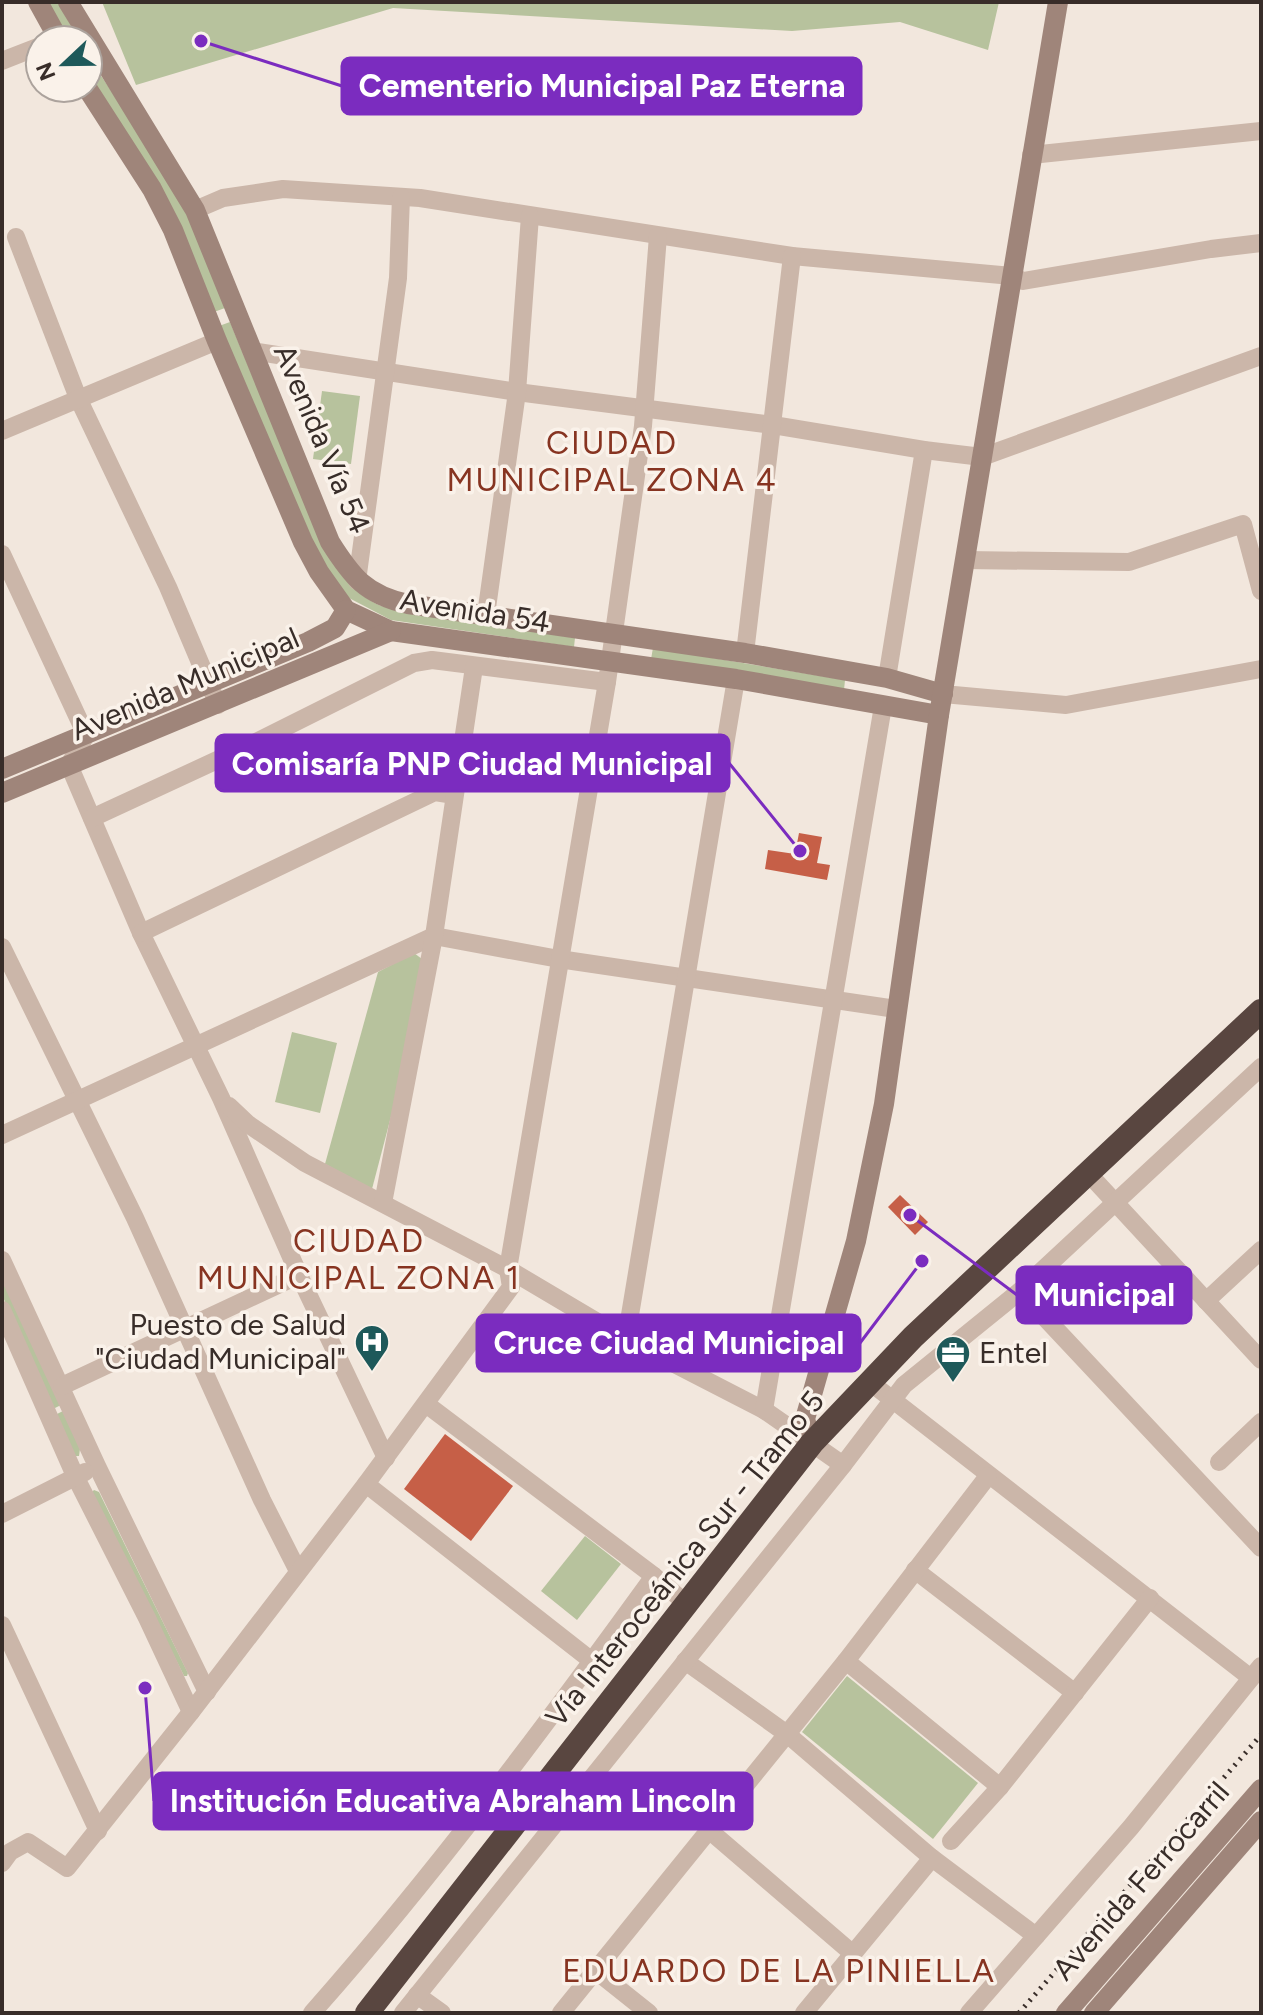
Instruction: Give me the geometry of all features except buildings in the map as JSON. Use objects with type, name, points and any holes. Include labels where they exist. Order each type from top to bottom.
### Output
[{"type":"highway","name":"Vía Interoceánica Sur - Tramo 5","points":[[367,2013],[812,1443],[913,1337],[1261,1011]]},
{"type":"main road","points":[[38,2],[46,24]]},
{"type":"main road","name":"Avenida Vía 54","points":[[68,2],[195,210],[330,542],[357,581],[392,601],[745,653],[887,678],[943,694]]},
{"type":"main road","points":[[812,1443],[805,1419],[856,1241],[884,1104],[939,715],[1058,2]]},
{"type":"main road","name":"Avenida 54","points":[[97,104],[163,208],[303,542],[319,572],[346,610],[391,631],[609,672],[736,679],[939,715]]},
{"type":"main road","name":"Avenida Municipal","points":[[2,769],[326,633],[335,628],[346,610]]},
{"type":"main road","name":"Avenida Municipal","points":[[2,793],[391,631]]},
{"type":"main road","name":"Avenida Ferrocarril","points":[[1066,2013],[1261,1789]]},
{"type":"main road","name":"Avenida Ferrocarril","points":[[1094,2013],[1253,1844],[1261,1821]]},
{"type":"street","points":[[2,61],[24,52]]},
{"type":"street","points":[[1031,155],[1261,131]]},
{"type":"street","points":[[195,210],[223,198],[283,189],[401,197],[792,256],[1012,276],[1023,281],[1261,243]]},
{"type":"street","points":[[357,581],[398,278],[401,197]]},
{"type":"street","points":[[486,615],[517,392],[530,216]]},
{"type":"street","points":[[2,1863],[10,1852],[28,1842],[67,1868],[207,1692],[386,1458],[511,1287],[508,1269],[609,672],[644,409],[658,236]]},
{"type":"street","points":[[16,237],[78,398],[168,587],[218,705]]},
{"type":"street","points":[[745,653],[792,256]]},
{"type":"street","points":[[2,431],[217,341]]},
{"type":"street","points":[[251,351],[517,392],[773,425],[982,457],[1261,356]]},
{"type":"street","points":[[887,678],[924,450]]},
{"type":"street","points":[[966,560],[1129,562],[1243,524],[1261,591]]},
{"type":"street","points":[[2,554],[86,735],[69,765],[141,933],[221,1098],[299,1275],[386,1458]]},
{"type":"street","points":[[92,818],[254,743],[414,663],[432,660],[474,667],[609,672]]},
{"type":"street","points":[[383,1203],[434,936],[474,667]]},
{"type":"street","points":[[943,694],[1066,705],[1261,669]]},
{"type":"street","points":[[626,1339],[736,679]]},
{"type":"street","points":[[764,1410],[883,706]]},
{"type":"street","points":[[141,933],[435,792],[454,795]]},
{"type":"street","points":[[2,1135],[434,936],[559,959],[896,1009]]},
{"type":"street","points":[[2,947],[298,1571]]},
{"type":"street","points":[[403,2013],[904,1385],[1020,1291],[1261,1067]]},
{"type":"street","points":[[221,1098],[248,1124],[305,1163],[508,1269],[626,1339],[764,1410],[843,1465]]},
{"type":"street","points":[[1087,1172],[1261,1360]]},
{"type":"street","points":[[1206,1301],[1261,1250]]},
{"type":"street","points":[[2,1260],[97,1466],[207,1692]]},
{"type":"street","points":[[62,1386],[299,1275]]},
{"type":"street","points":[[1020,1291],[1261,1548]]},
{"type":"street","points":[[2,1310],[76,1478],[191,1712]]},
{"type":"street","points":[[871,1383],[1150,1598],[1256,1672],[1131,1827],[969,2013]]},
{"type":"street","points":[[426,1404],[688,1605]]},
{"type":"street","points":[[1219,1462],[1261,1422]]},
{"type":"street","points":[[2,1514],[97,1466]]},
{"type":"street","points":[[561,2013],[846,1661],[988,1476]]},
{"type":"street","points":[[366,1484],[592,1661]]},
{"type":"street","points":[[915,1570],[1075,1693]]},
{"type":"street","points":[[312,2013],[355,1964],[592,1661],[654,1576]]},
{"type":"street","points":[[951,1841],[1000,1787],[1150,1598]]},
{"type":"street","points":[[2,1625],[98,1831]]},
{"type":"street","points":[[685,1661],[787,1734],[932,1858],[1036,1936]]},
{"type":"street","points":[[846,1661],[1000,1787]]},
{"type":"street","points":[[710,1831],[852,1953]]},
{"type":"street","points":[[804,2013],[932,1858]]},
{"type":"street","points":[[595,1970],[649,2013]]},
{"type":"street","points":[[417,1995],[442,2013]]},
{"type":"green space","points":[[47,2],[58,2],[70,24],[59,24]]},
{"type":"green space","points":[[102,2],[999,2],[988,50],[900,22],[792,31],[393,8],[136,85]]},
{"type":"green space","points":[[104,80],[172,183],[225,308],[214,312],[160,187],[104,100]]},
{"type":"green space","points":[[230,322],[318,534],[350,585],[381,606],[575,638],[574,647],[391,620],[349,598],[325,569],[219,326]]},
{"type":"green space","points":[[322,391],[360,396],[351,464],[313,459]]},
{"type":"green space","points":[[653,648],[845,680],[844,690],[651,659]]},
{"type":"green space","points":[[414,953],[422,959],[394,1105],[372,1189],[325,1164],[378,972]]},
{"type":"green space","points":[[292,1032],[337,1043],[320,1113],[275,1102]]},
{"type":"green space","points":[[2,1277],[61,1405],[53,1409],[2,1295]]},
{"type":"green space","points":[[63,1411],[80,1449],[79,1456],[75,1456],[55,1415]]},
{"type":"green space","points":[[92,1492],[99,1492],[187,1676],[184,1676]]},
{"type":"green space","points":[[585,1536],[621,1564],[577,1620],[541,1591]]},
{"type":"green space","points":[[847,1676],[978,1783],[933,1839],[802,1732]]},
{"type":"railway","points":[[1019,2013],[1261,1735]]},
{"type":"place","name":"Cementerio Municipal Paz Eterna","points":[[201,41]]},
{"type":"place","name":"Comisaría PNP Ciudad Municipal","points":[[800,851]]},
{"type":"place","name":"Municipal","points":[[910,1215]]},
{"type":"place","name":"Cruce Ciudad Municipal","points":[[922,1261]]},
{"type":"place","name":"Puesto de Salud \"Ciudad Municipal\"","points":[[372,1373]]},
{"type":"place","name":"Entel","points":[[953,1384]]},
{"type":"place","name":"Institución Educativa Abraham Lincoln","points":[[145,1688]]},
{"type":"district","name":"CIUDAD MUNICIPAL ZONA 4","points":[[612,462]]},
{"type":"district","name":"CIUDAD MUNICIPAL ZONA 1","points":[[359,1260]]},
{"type":"district","name":"EDUARDO DE LA PINIELLA","points":[[779,1971]]}]
